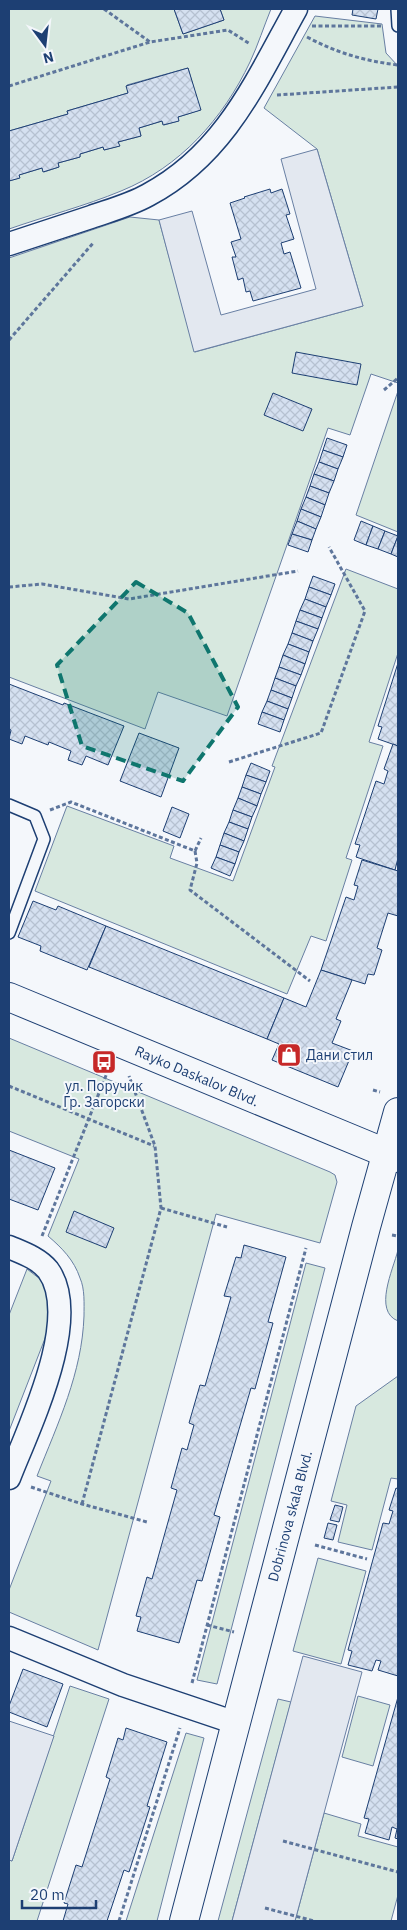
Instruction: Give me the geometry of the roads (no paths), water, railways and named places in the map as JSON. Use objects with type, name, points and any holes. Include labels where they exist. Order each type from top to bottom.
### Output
[{"type":"main road","name":"Rayko Daskalov Blvd.","points":[[9,997],[392,1156]]},
{"type":"main road","name":"Dobrinova skala Blvd.","points":[[184,1921],[236,1723],[392,1156],[398,1112]]},
{"type":"street","points":[[9,244],[126,205],[168,184],[207,152],[225,131],[240,109],[291,18]]},
{"type":"street","points":[[9,1247],[34,1258],[47,1270],[56,1287],[59,1305],[58,1328],[49,1375],[18,1482]]},
{"type":"street","points":[[9,1638],[123,1685],[236,1723]]},
{"type":"lane","points":[[397,9],[398,26]]},
{"type":"lane","points":[[9,805],[35,816],[44,839],[9,933]]},
{"type":"place","name":"Дани стил","points":[[289,1055]]},
{"type":"place","name":"ул. Поручик Гр. Загорски","points":[[104,1062]]}]
